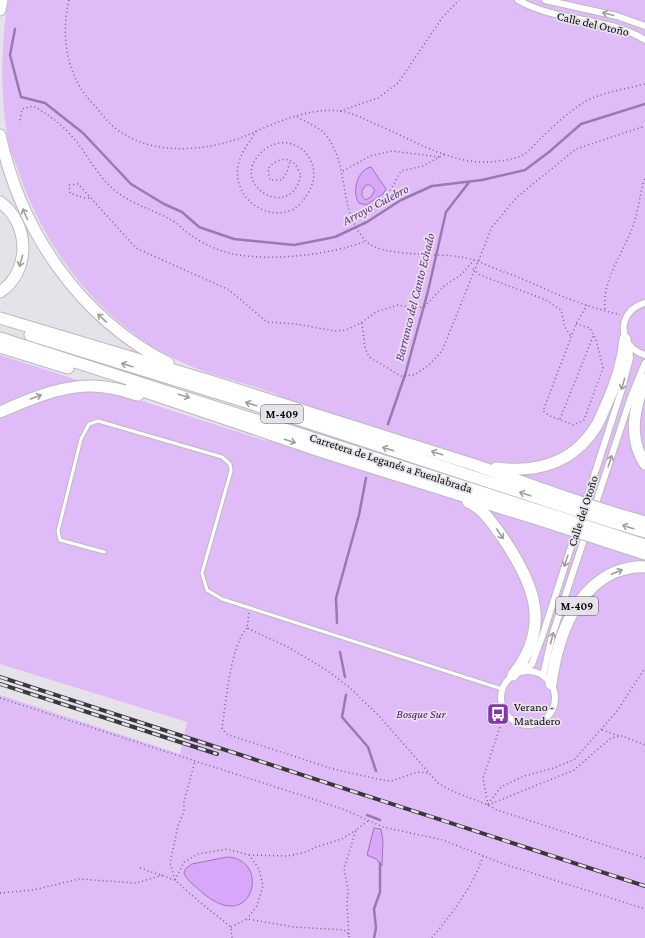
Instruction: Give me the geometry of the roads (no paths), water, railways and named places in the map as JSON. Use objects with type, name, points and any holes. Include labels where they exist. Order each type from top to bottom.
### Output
[{"type":"highway","points":[[0,10],[2,0]]},
{"type":"highway","points":[[0,135],[9,172],[26,217],[48,255],[75,291],[107,323],[146,352],[207,380]]},
{"type":"highway","points":[[0,202],[16,220],[23,243],[20,266],[12,280],[0,292]]},
{"type":"highway","name":"M-409","points":[[0,318],[207,380],[475,465],[607,537],[645,554]]},
{"type":"highway","name":"Carretera de Leganés a Fuenlabrada","points":[[0,325],[246,402],[560,511]]},
{"type":"highway","name":"Carretera de Leganés a Fuenlabrada","points":[[0,338],[560,511],[613,517]]},
{"type":"highway","name":"M-409","points":[[475,465],[520,470],[540,468],[559,461],[579,448],[595,428],[613,390],[627,342]]},
{"type":"highway","name":"M-409","points":[[0,347],[110,380],[470,503],[490,518],[527,577],[533,596],[536,615],[534,631],[519,673]]},
{"type":"highway","points":[[645,379],[638,398],[633,429],[637,447],[645,464]]},
{"type":"highway","points":[[0,412],[38,396],[73,387],[110,387],[238,424]]},
{"type":"highway","name":"M-409","points":[[329,454],[560,511]]},
{"type":"highway","name":"M-409","points":[[613,517],[645,522]]},
{"type":"highway","name":"M-409","points":[[613,517],[645,532]]},
{"type":"highway","name":"M-409","points":[[607,537],[645,545]]},
{"type":"highway","name":"M-409","points":[[547,680],[568,622],[577,605],[590,588],[604,577],[624,569],[645,567]]},
{"type":"street","name":"Calle del Otoño","points":[[518,0],[530,7],[553,15],[621,28],[645,40]]},
{"type":"street","name":"Calle del Otoño","points":[[545,0],[561,5],[602,12],[645,26]]},
{"type":"street","name":"Calle del Otoño","points":[[519,673],[532,664],[543,634],[619,400],[628,369],[627,342],[624,322],[628,312],[638,305],[645,303]]},
{"type":"street","points":[[627,342],[637,352],[645,355]]},
{"type":"street","name":"Calle del Otoño","points":[[547,680],[552,636],[631,397],[645,363]]},
{"type":"street","points":[[535,672],[547,680],[555,698],[552,710],[545,720],[530,726],[518,724],[507,716],[501,705],[502,689],[507,680],[519,673],[535,672]]},
{"type":"lane","points":[[104,552],[60,540],[58,531],[81,439],[89,424],[98,421],[222,456],[230,464],[231,471],[202,573],[207,590],[222,599],[502,689]]},
{"type":"waterway","name":"Arroyo Culebro","points":[[15,29],[10,55],[21,97],[45,103],[83,133],[131,184],[164,204],[182,212],[199,227],[234,239],[294,245],[335,237],[367,222],[401,200],[432,186],[482,180],[525,170],[549,152],[581,124],[645,104]]},
{"type":"waterway","name":"Barranco del Canto Echado","points":[[388,424],[405,375],[428,291],[446,212],[470,181]]},
{"type":"waterway","name":"Barranco del Canto Echado","points":[[337,623],[336,598],[359,515],[366,478]]},
{"type":"waterway","name":"Barranco del Canto Echado","points":[[340,652],[345,677]]},
{"type":"waterway","name":"Barranco del Canto Echado","points":[[346,695],[342,717],[368,747],[376,771]]},
{"type":"waterway","name":"Barranco del Canto Echado","points":[[367,815],[380,820]]},
{"type":"waterway","name":"Barranco del Canto Echado","points":[[374,938],[376,928],[374,909],[380,892],[380,863]]},
{"type":"railway","points":[[0,677],[645,886]]},
{"type":"railway","points":[[0,684],[217,754]]},
{"type":"place","name":"Verano - Matadero","points":[[498,714]]},
{"type":"park label","name":"Bosque Sur","points":[[421,714]]}]
